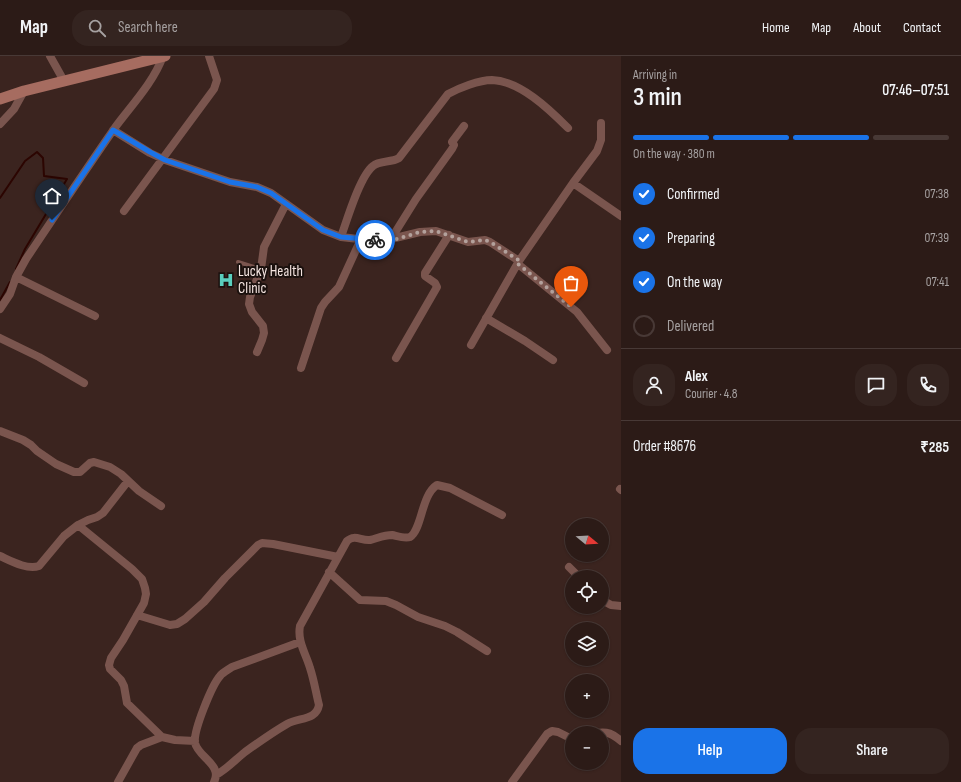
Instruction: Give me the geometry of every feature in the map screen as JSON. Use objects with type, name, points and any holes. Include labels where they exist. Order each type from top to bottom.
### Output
[{"type":"main road","points":[[0,99],[24,91],[164,56]]},
{"type":"street","points":[[50,56],[64,81]]},
{"type":"street","points":[[0,309],[10,294],[16,277],[26,259],[113,130],[151,79],[164,56]]},
{"type":"street","points":[[124,211],[216,84],[217,80],[215,72],[209,56]]},
{"type":"street","points":[[341,237],[363,180],[373,166],[380,162],[393,161],[399,158],[448,94],[459,87],[492,80],[507,84],[528,93],[568,128]]},
{"type":"street","points":[[0,124],[14,109],[24,91]]},
{"type":"street","points":[[470,345],[519,263],[573,183],[597,151],[600,144],[600,123]]},
{"type":"street","points":[[391,239],[416,199],[452,149],[454,145],[452,142],[464,126]]},
{"type":"street","points":[[113,130],[162,158],[230,182],[257,187],[271,193],[323,230],[341,237],[391,239],[428,231],[436,231],[468,242],[485,240],[490,242],[519,263],[571,307],[582,318],[607,350]]},
{"type":"street","points":[[573,183],[621,216]]},
{"type":"street","points":[[257,352],[264,333],[263,326],[252,312],[249,304],[250,297],[261,269],[264,247],[286,204]]},
{"type":"street","points":[[396,358],[437,287],[435,283],[425,276],[425,273],[449,235]]},
{"type":"street","points":[[301,368],[321,308],[339,287],[361,239]]},
{"type":"street","points":[[16,277],[95,316]]},
{"type":"street","points":[[486,318],[525,341],[553,360]]},
{"type":"street","points":[[0,338],[26,350],[84,383]]},
{"type":"street","points":[[0,431],[24,440],[56,464],[74,472],[80,472],[90,463],[97,462],[116,470],[139,491],[160,506]]},
{"type":"street","points":[[0,556],[26,566],[34,568],[39,566],[64,536],[78,525],[98,517],[103,513],[128,481]]},
{"type":"street","points":[[215,778],[245,752],[288,723],[311,717],[316,714],[319,705],[298,633],[300,626],[347,541],[355,537],[370,540],[391,535],[406,538],[411,536],[416,530],[428,497],[433,488],[437,485],[450,488],[502,515]]},
{"type":"street","points":[[78,525],[142,579],[146,594],[144,603],[111,658],[109,665],[110,669],[121,680],[124,686],[127,703],[162,737],[168,739],[195,741]]},
{"type":"street","points":[[137,615],[170,625],[177,624],[204,602],[239,564],[258,545],[262,543],[338,557]]},
{"type":"street","points":[[569,567],[572,570]]},
{"type":"street","points":[[329,572],[360,600],[386,601],[396,605],[418,617],[445,626],[457,632],[487,651]]},
{"type":"street","points":[[609,604],[621,606]]},
{"type":"street","points":[[215,778],[214,767],[196,746],[195,741],[208,697],[219,676],[225,671],[300,642]]},
{"type":"street","points":[[512,782],[547,734],[552,731],[565,736]]},
{"type":"street","points":[[609,733],[621,741]]},
{"type":"street","points":[[118,782],[137,748],[162,737]]},
{"type":"lane","points":[[238,262],[261,269]]},
{"type":"waterway","points":[[0,198],[25,161],[37,152],[43,158],[44,176],[67,179]]},
{"type":"waterway","points":[[16,269],[25,249],[67,179]]},
{"type":"waterway","points":[[0,300],[10,282]]},
{"type":"way so far","points":[[375,240],[397,239],[420,232],[436,231],[473,243],[485,240],[520,261],[518,264],[571,307]]},
{"type":"place","name":"Lucky Health Clinic","points":[[226,280]]},
{"type":"route","points":[[52,220],[113,130],[165,160],[230,182],[257,187],[271,193],[323,230],[341,237],[375,240]]}]
